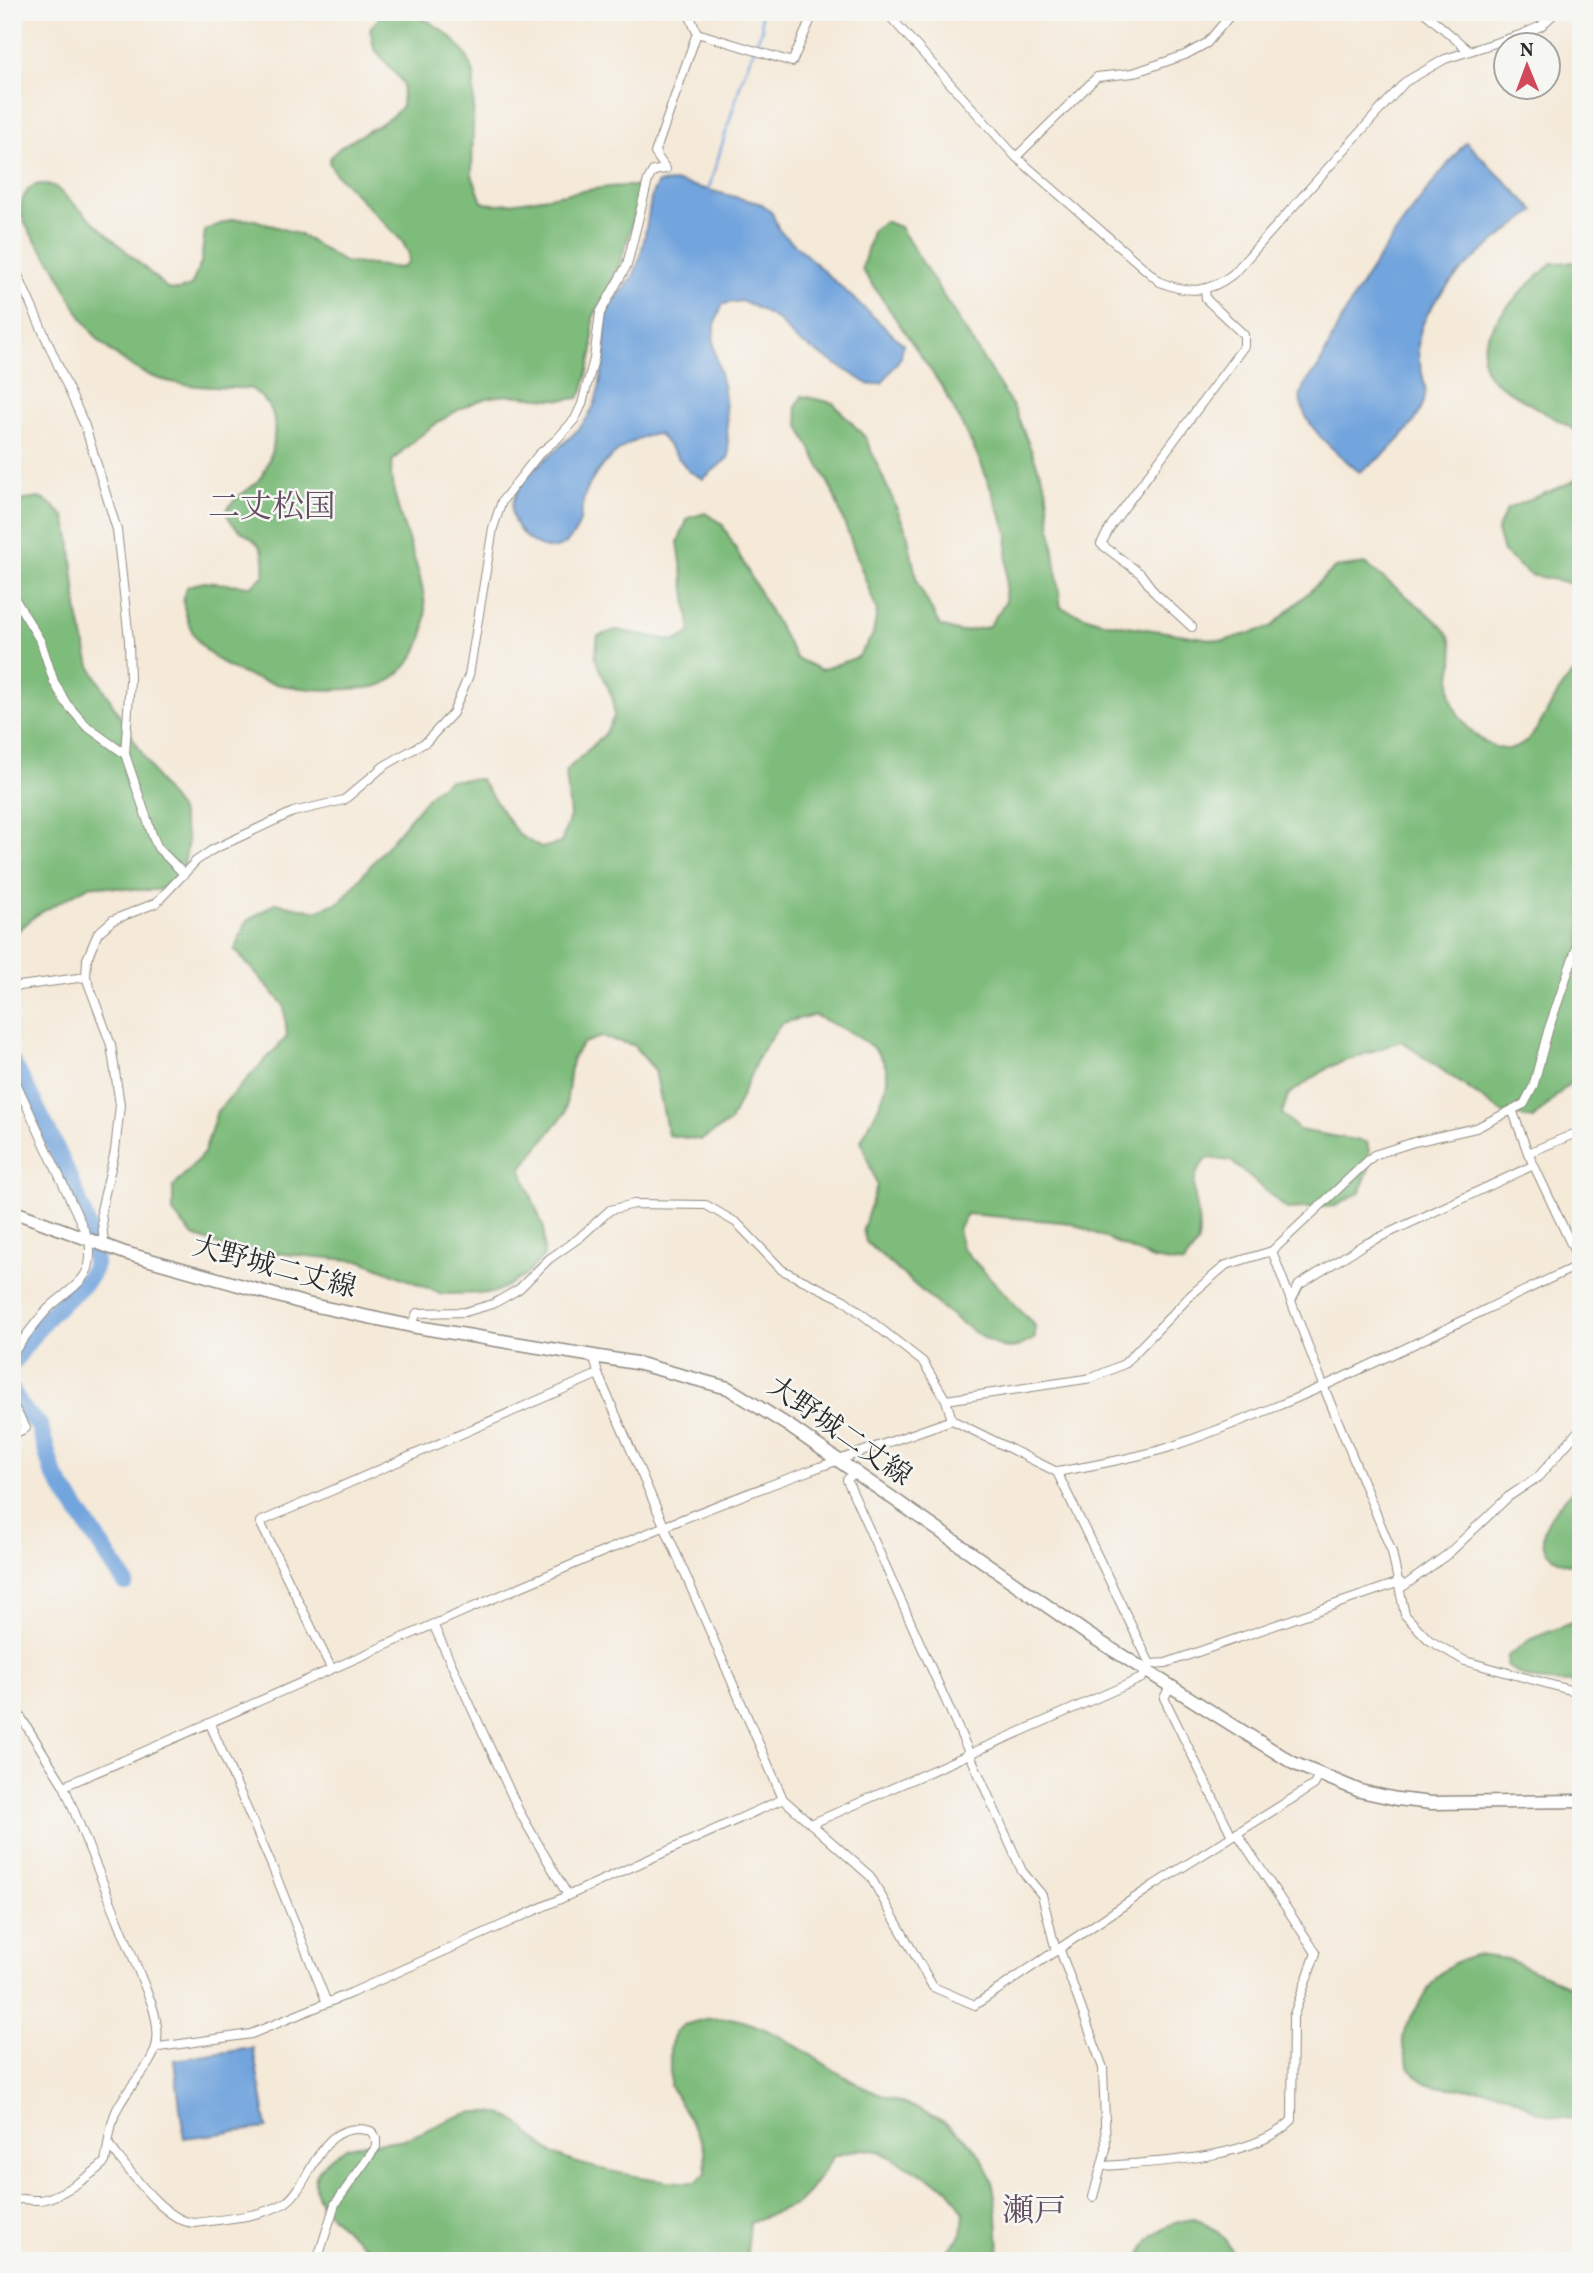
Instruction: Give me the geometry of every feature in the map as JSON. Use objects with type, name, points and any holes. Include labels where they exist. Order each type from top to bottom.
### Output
[{"type":"main road","name":"大野城二丈線","points":[[12,1211],[104,1245],[307,1304],[411,1326],[594,1356],[679,1373],[728,1388],[839,1460],[1032,1597],[1148,1668],[1170,1687],[1267,1749],[1319,1776],[1360,1791],[1433,1803],[1581,1801]]},
{"type":"street","points":[[104,1245],[101,1210],[115,1151],[120,1105],[111,1045],[86,977],[87,959],[104,927],[156,903],[212,850],[283,817],[344,800],[384,765],[426,742],[453,713],[469,675],[493,528],[502,501],[539,454],[575,419],[582,404],[594,359],[600,313],[627,265],[648,180],[653,171],[666,169],[656,153],[697,33],[688,12]]},
{"type":"street","points":[[697,33],[792,62],[814,12]]},
{"type":"street","points":[[886,12],[1016,157],[1160,282],[1180,290],[1205,289],[1220,285],[1233,274],[1405,82],[1429,66],[1541,26],[1556,12]]},
{"type":"street","points":[[1016,157],[1097,77],[1133,73],[1185,55],[1207,43],[1233,12]]},
{"type":"street","points":[[1424,12],[1468,50]]},
{"type":"street","points":[[12,262],[85,426],[117,530],[129,640],[130,680],[125,754],[158,848],[184,874]]},
{"type":"street","points":[[1192,627],[1156,593],[1141,574],[1101,544],[1112,524],[1244,346],[1244,335],[1206,299],[1205,289]]},
{"type":"street","points":[[12,594],[41,642],[54,682],[66,703],[86,726],[125,754]]},
{"type":"street","points":[[946,1400],[1079,1380],[1108,1373],[1124,1364],[1192,1294],[1226,1265],[1272,1251],[1374,1155],[1414,1142],[1476,1128],[1513,1112],[1524,1104],[1533,1087],[1555,1009],[1581,934]]},
{"type":"street","points":[[12,986],[86,977]]},
{"type":"street","points":[[12,1074],[89,1240],[92,1258],[88,1270],[74,1289],[45,1313],[12,1354]]},
{"type":"street","points":[[64,1786],[210,1724],[331,1668],[664,1526],[951,1419],[1058,1472],[1166,1448],[1322,1385],[1441,1332],[1581,1264],[1528,1153],[1513,1112]]},
{"type":"street","points":[[1528,1153],[1581,1131]]},
{"type":"street","points":[[1292,1299],[1299,1285],[1363,1245],[1534,1165]]},
{"type":"street","points":[[411,1326],[417,1312],[466,1312],[493,1304],[519,1289],[549,1259],[610,1210],[634,1204],[706,1205],[737,1223],[782,1270],[844,1300],[923,1362],[946,1400],[951,1419]]},
{"type":"street","points":[[1272,1251],[1322,1385],[1376,1510],[1400,1582],[1405,1615],[1429,1640],[1447,1653],[1491,1670],[1581,1692]]},
{"type":"street","points":[[594,1356],[598,1374],[783,1799],[870,1876],[933,1987],[975,2005],[1314,1785],[1319,1776]]},
{"type":"street","points":[[331,1668],[260,1522],[598,1374]]},
{"type":"street","points":[[12,1404],[26,1429],[12,1435]]},
{"type":"street","points":[[1400,1582],[1404,1586],[1427,1571],[1496,1507],[1538,1477],[1581,1428]]},
{"type":"street","points":[[855,1471],[847,1480],[1022,1871],[1042,1895],[1058,1950],[1103,2068],[1106,2149],[1093,2197]]},
{"type":"street","points":[[1058,1472],[1148,1668]]},
{"type":"street","points":[[811,1824],[1142,1678],[1148,1668],[1400,1582]]},
{"type":"street","points":[[433,1624],[519,1811],[567,1894]]},
{"type":"street","points":[[1102,2166],[1204,2157],[1257,2142],[1281,2131],[1292,2120],[1293,2017],[1316,1953],[1234,1835],[1164,1698],[1170,1687]]},
{"type":"street","points":[[12,1703],[64,1786],[151,2002],[156,2017],[159,2047],[118,2108],[111,2126],[106,2162],[78,2183],[40,2200],[20,2197],[12,2202]]},
{"type":"street","points":[[210,1724],[272,1866],[327,2003]]},
{"type":"street","points":[[159,2047],[251,2034],[327,2003],[783,1799]]},
{"type":"street","points":[[109,2145],[171,2215],[187,2223],[284,2204],[300,2187],[314,2158],[334,2139],[355,2130],[371,2132],[376,2139],[376,2147],[335,2204],[317,2261]]},
{"type":"green space","points":[[408,12],[430,22],[449,36],[458,44],[470,64],[474,75],[472,175],[482,202],[511,203],[624,186],[641,187],[642,194],[618,269],[593,318],[593,350],[583,391],[578,398],[508,395],[484,399],[441,420],[393,460],[393,487],[424,594],[425,618],[421,641],[410,662],[389,681],[374,687],[326,690],[277,684],[252,678],[230,668],[210,654],[195,637],[183,600],[188,586],[204,582],[251,586],[264,575],[262,551],[257,543],[231,522],[226,512],[236,499],[257,482],[266,468],[274,440],[272,411],[252,389],[196,386],[168,381],[142,372],[112,352],[84,321],[55,268],[30,232],[22,212],[22,203],[26,193],[35,185],[54,186],[168,289],[178,290],[191,286],[201,263],[205,230],[233,219],[255,220],[301,235],[344,262],[401,268],[408,263],[409,254],[402,241],[335,173],[329,162],[339,148],[384,121],[402,106],[403,83],[374,48],[370,28],[381,16]]},
{"type":"green space","points":[[885,221],[900,227],[1015,410],[1046,487],[1061,608],[1102,622],[1223,641],[1271,627],[1335,568],[1366,564],[1421,608],[1447,633],[1453,649],[1450,693],[1456,710],[1476,736],[1495,747],[1505,749],[1515,748],[1533,734],[1562,686],[1581,667],[1581,1072],[1533,1119],[1503,1113],[1401,1041],[1331,1066],[1288,1095],[1282,1114],[1299,1130],[1367,1142],[1371,1162],[1360,1192],[1336,1206],[1287,1209],[1231,1161],[1208,1158],[1195,1177],[1198,1241],[1183,1264],[1153,1259],[1072,1223],[967,1214],[958,1229],[962,1248],[1035,1326],[1035,1338],[1014,1348],[1000,1346],[968,1328],[866,1242],[863,1229],[877,1185],[861,1141],[882,1100],[887,1072],[883,1060],[864,1041],[814,1015],[782,1023],[760,1053],[730,1122],[701,1140],[668,1135],[655,1070],[633,1045],[601,1037],[583,1043],[572,1059],[565,1113],[521,1169],[544,1229],[544,1256],[525,1276],[494,1293],[442,1294],[362,1261],[230,1249],[193,1236],[173,1213],[173,1187],[204,1153],[217,1111],[287,1037],[284,1005],[235,950],[246,922],[275,903],[316,911],[341,901],[433,791],[449,780],[480,779],[518,834],[541,848],[561,843],[570,816],[566,771],[605,734],[614,717],[613,699],[595,657],[598,636],[616,630],[676,641],[691,632],[678,542],[688,518],[705,513],[722,524],[796,658],[821,670],[858,657],[873,635],[877,611],[832,490],[799,426],[796,407],[802,396],[833,403],[865,437],[907,532],[917,582],[940,626],[960,632],[988,627],[1005,603],[1008,534],[979,458],[944,390],[862,269],[872,231]]},
{"type":"green space","points":[[1581,262],[1581,438],[1575,430],[1497,383],[1483,363],[1484,347],[1490,331],[1514,300],[1552,263]]},
{"type":"green space","points":[[1581,474],[1581,585],[1530,575],[1503,552],[1497,531],[1507,509],[1574,481]]},
{"type":"green space","points":[[39,498],[47,501],[65,517],[78,615],[90,666],[161,785],[179,809],[188,841],[183,872],[170,885],[158,890],[139,890],[91,885],[35,916],[12,936],[12,502]]},
{"type":"green space","points":[[1581,1482],[1581,1567],[1560,1561],[1548,1552],[1543,1542],[1544,1531],[1550,1518]]},
{"type":"green space","points":[[1581,1619],[1581,1682],[1551,1683],[1532,1679],[1507,1665],[1508,1656],[1531,1639]]},
{"type":"green space","points":[[1475,1955],[1508,1959],[1581,1991],[1581,2119],[1545,2115],[1502,2092],[1432,2085],[1424,2082],[1412,2070],[1403,2046],[1408,2023],[1429,1987],[1441,1973],[1455,1962]]},
{"type":"green space","points":[[730,2018],[765,2029],[863,2087],[937,2118],[965,2138],[982,2159],[994,2188],[1000,2261],[938,2261],[962,2234],[964,2213],[948,2188],[879,2151],[861,2149],[834,2156],[796,2205],[750,2222],[747,2254],[751,2261],[386,2261],[346,2230],[321,2204],[315,2190],[316,2176],[334,2155],[352,2146],[404,2139],[474,2112],[500,2114],[514,2120],[551,2152],[563,2158],[622,2173],[696,2182],[706,2173],[705,2151],[670,2086],[670,2047],[675,2032],[684,2025],[705,2019]]},
{"type":"green space","points":[[1194,2219],[1220,2235],[1238,2261],[1139,2261],[1147,2243],[1159,2231],[1175,2223]]},
{"type":"water","points":[[1466,142],[1535,211],[1469,263],[1428,312],[1418,346],[1425,387],[1425,399],[1420,412],[1391,448],[1359,472],[1317,433],[1305,414],[1301,392],[1319,366],[1340,322],[1383,252]]},
{"type":"water","points":[[678,182],[762,204],[772,213],[779,230],[903,344],[901,357],[882,383],[870,385],[795,339],[779,321],[759,309],[741,301],[723,304],[713,338],[724,392],[729,457],[703,479],[689,471],[659,434],[636,440],[614,454],[596,474],[585,495],[578,527],[570,539],[561,546],[540,546],[530,541],[515,523],[513,502],[529,475],[576,431],[594,405],[603,364],[608,310],[635,272],[652,194],[658,183]]},
{"type":"water","points":[[253,2048],[267,2128],[184,2138],[174,2060]]},
{"type":"waterway","points":[[708,191],[743,76],[762,29],[760,12]]},
{"type":"waterway","points":[[12,1063],[64,1168],[89,1230],[94,1255],[93,1270],[89,1277],[48,1316],[12,1363]]},
{"type":"waterway","points":[[12,1391],[23,1411],[39,1425],[53,1473],[125,1582]]},
{"type":"district","name":"二丈松国","points":[[272,509]]},
{"type":"district","name":"瀬戸","points":[[1034,2213]]}]
